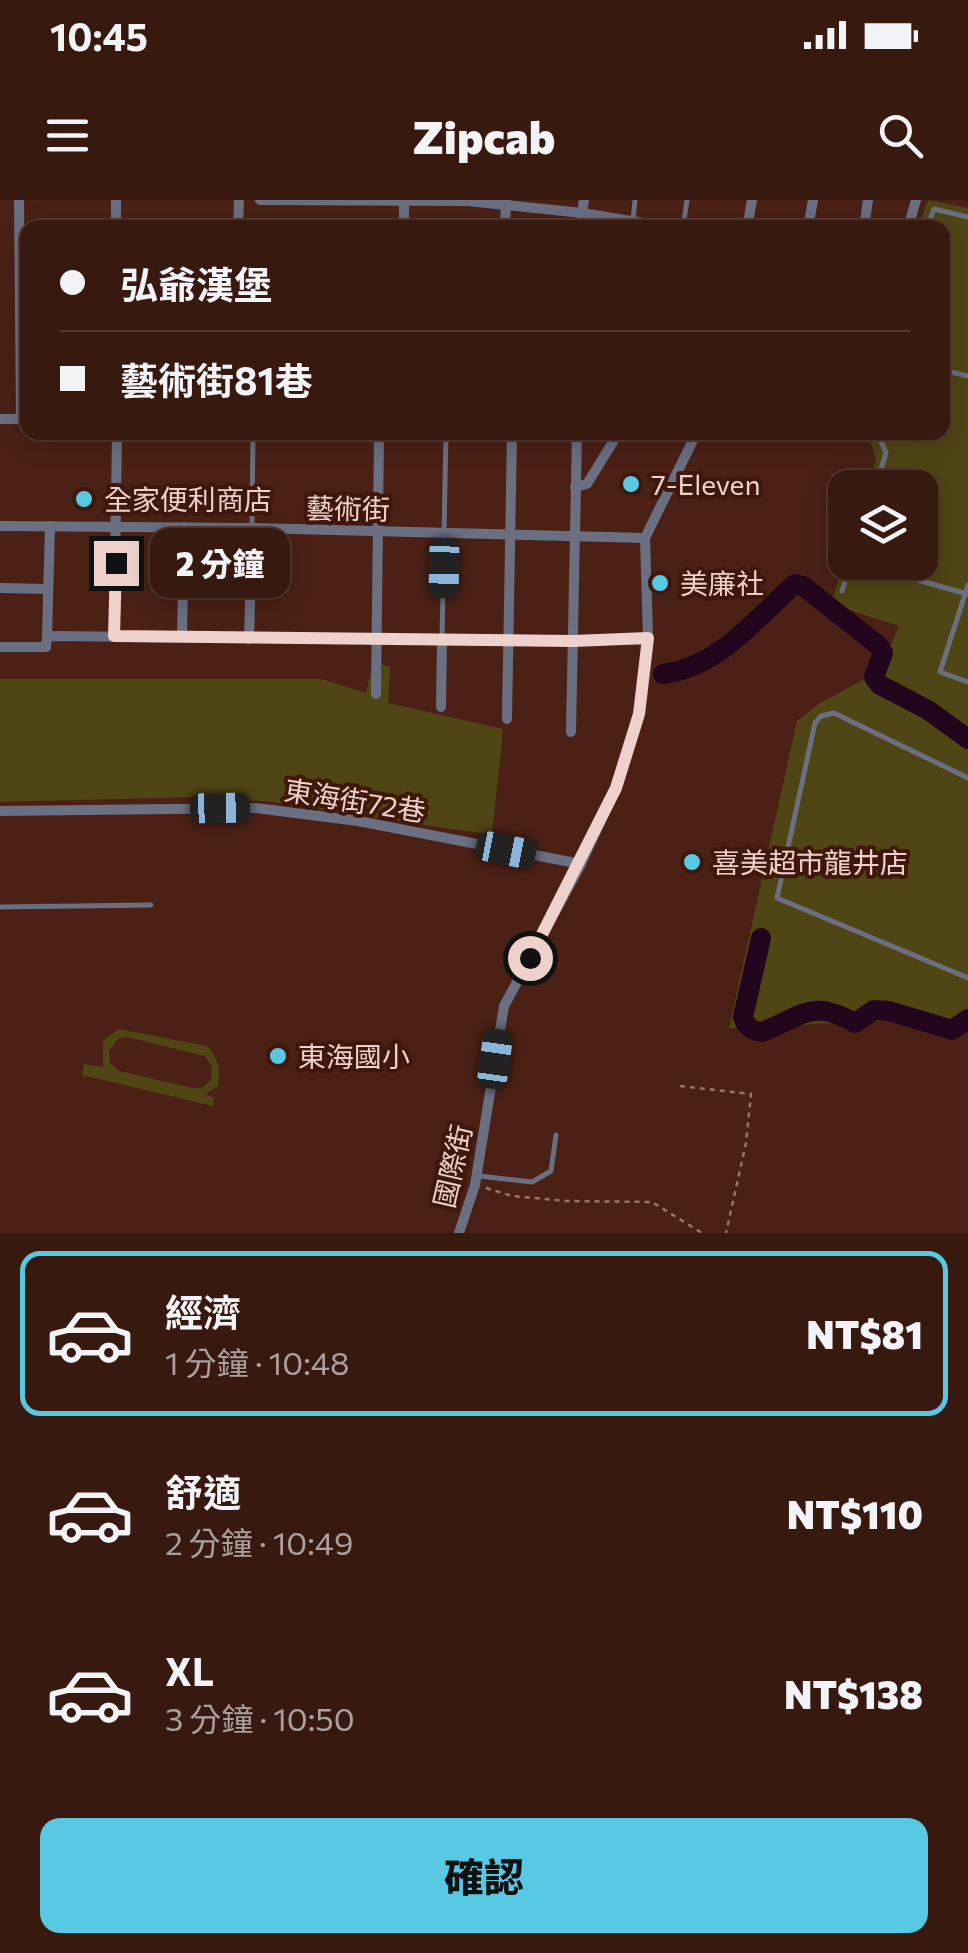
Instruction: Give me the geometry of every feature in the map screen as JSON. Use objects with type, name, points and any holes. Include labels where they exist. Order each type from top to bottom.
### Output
[{"type":"street","points":[[260,200],[583,206],[621,220]]},
{"type":"street","points":[[114,636],[117,440]]},
{"type":"street","points":[[376,694],[379,440]]},
{"type":"street","points":[[507,718],[512,440]]},
{"type":"street","points":[[572,732],[576,440]]},
{"type":"street","points":[[575,487],[587,484],[614,440]]},
{"type":"street","name":"國際街","points":[[458,1233],[476,1180],[504,1006],[581,864],[616,788],[639,714],[648,638],[645,538],[693,440]]},
{"type":"street","name":"藝術街","points":[[0,526],[645,538]]},
{"type":"street","points":[[0,647],[46,647],[50,526]]},
{"type":"street","points":[[182,636],[184,527]]},
{"type":"street","points":[[248,639],[252,528]]},
{"type":"street","points":[[0,588],[48,589]]},
{"type":"street","points":[[47,636],[573,641],[648,638]]},
{"type":"street","points":[[441,708],[442,639]]},
{"type":"street","name":"東海街72巷","points":[[0,811],[256,808],[358,821],[581,864]]},
{"type":"lane","points":[[930,220],[934,209],[968,217]]},
{"type":"lane","points":[[252,528],[253,440]]},
{"type":"lane","points":[[442,639],[446,440]]},
{"type":"lane","points":[[879,440],[886,454],[881,470]]},
{"type":"lane","points":[[842,592],[846,580]]},
{"type":"lane","points":[[917,580],[967,594]]},
{"type":"lane","points":[[968,584],[940,672],[968,682]]},
{"type":"lane","points":[[968,778],[834,713],[821,716],[814,723],[777,898],[968,978]]},
{"type":"lane","points":[[0,907],[151,905]]},
{"type":"lane","points":[[476,1180],[532,1182],[551,1171],[556,1135]]},
{"type":"path","points":[[680,1086],[751,1094],[746,1142],[726,1233]]},
{"type":"path","points":[[476,1180],[512,1196],[652,1202],[702,1233]]},
{"type":"shaded area","points":[[928,200],[968,208],[968,1024],[894,1020],[729,1028],[797,721],[820,703],[880,671],[899,626],[831,604],[838,580],[938,580],[938,470],[872,470],[876,459],[871,443],[864,440],[950,440],[950,220],[921,220]]},
{"type":"shaded area","points":[[373,662],[390,667],[388,703],[503,729],[492,835],[272,802],[197,797],[0,802],[0,679],[322,679],[366,693]]},
{"type":"shaded area","points":[[118,1029],[207,1046],[219,1070],[217,1087],[205,1094],[214,1098],[213,1106],[82,1075],[84,1064],[103,1067],[103,1041]],"holes":[[[126,1037],[205,1056],[212,1067],[211,1080],[202,1088],[193,1088],[119,1071],[110,1063],[109,1051],[118,1039]]]},
{"type":"waterway","points":[[663,674],[683,670],[719,652],[795,584],[803,586],[879,646],[883,653],[874,677],[880,685],[928,710],[968,739]]},
{"type":"waterway","points":[[761,938],[743,1017],[755,1031],[762,1032],[817,1011],[855,1023],[874,1010],[889,1011],[952,1030],[968,1019]]},
{"type":"place","name":"7-Eleven","points":[[631,484]]},
{"type":"place","name":"全家便利商店","points":[[84,499]]},
{"type":"place","name":"美廉社","points":[[660,583]]},
{"type":"place","name":"喜美超市龍井店","points":[[692,862]]},
{"type":"place","name":"東海國小","points":[[278,1056]]},
{"type":"route","points":[[116,563],[114,636],[573,641],[648,638],[639,714],[616,788],[581,864],[530,958]]}]
